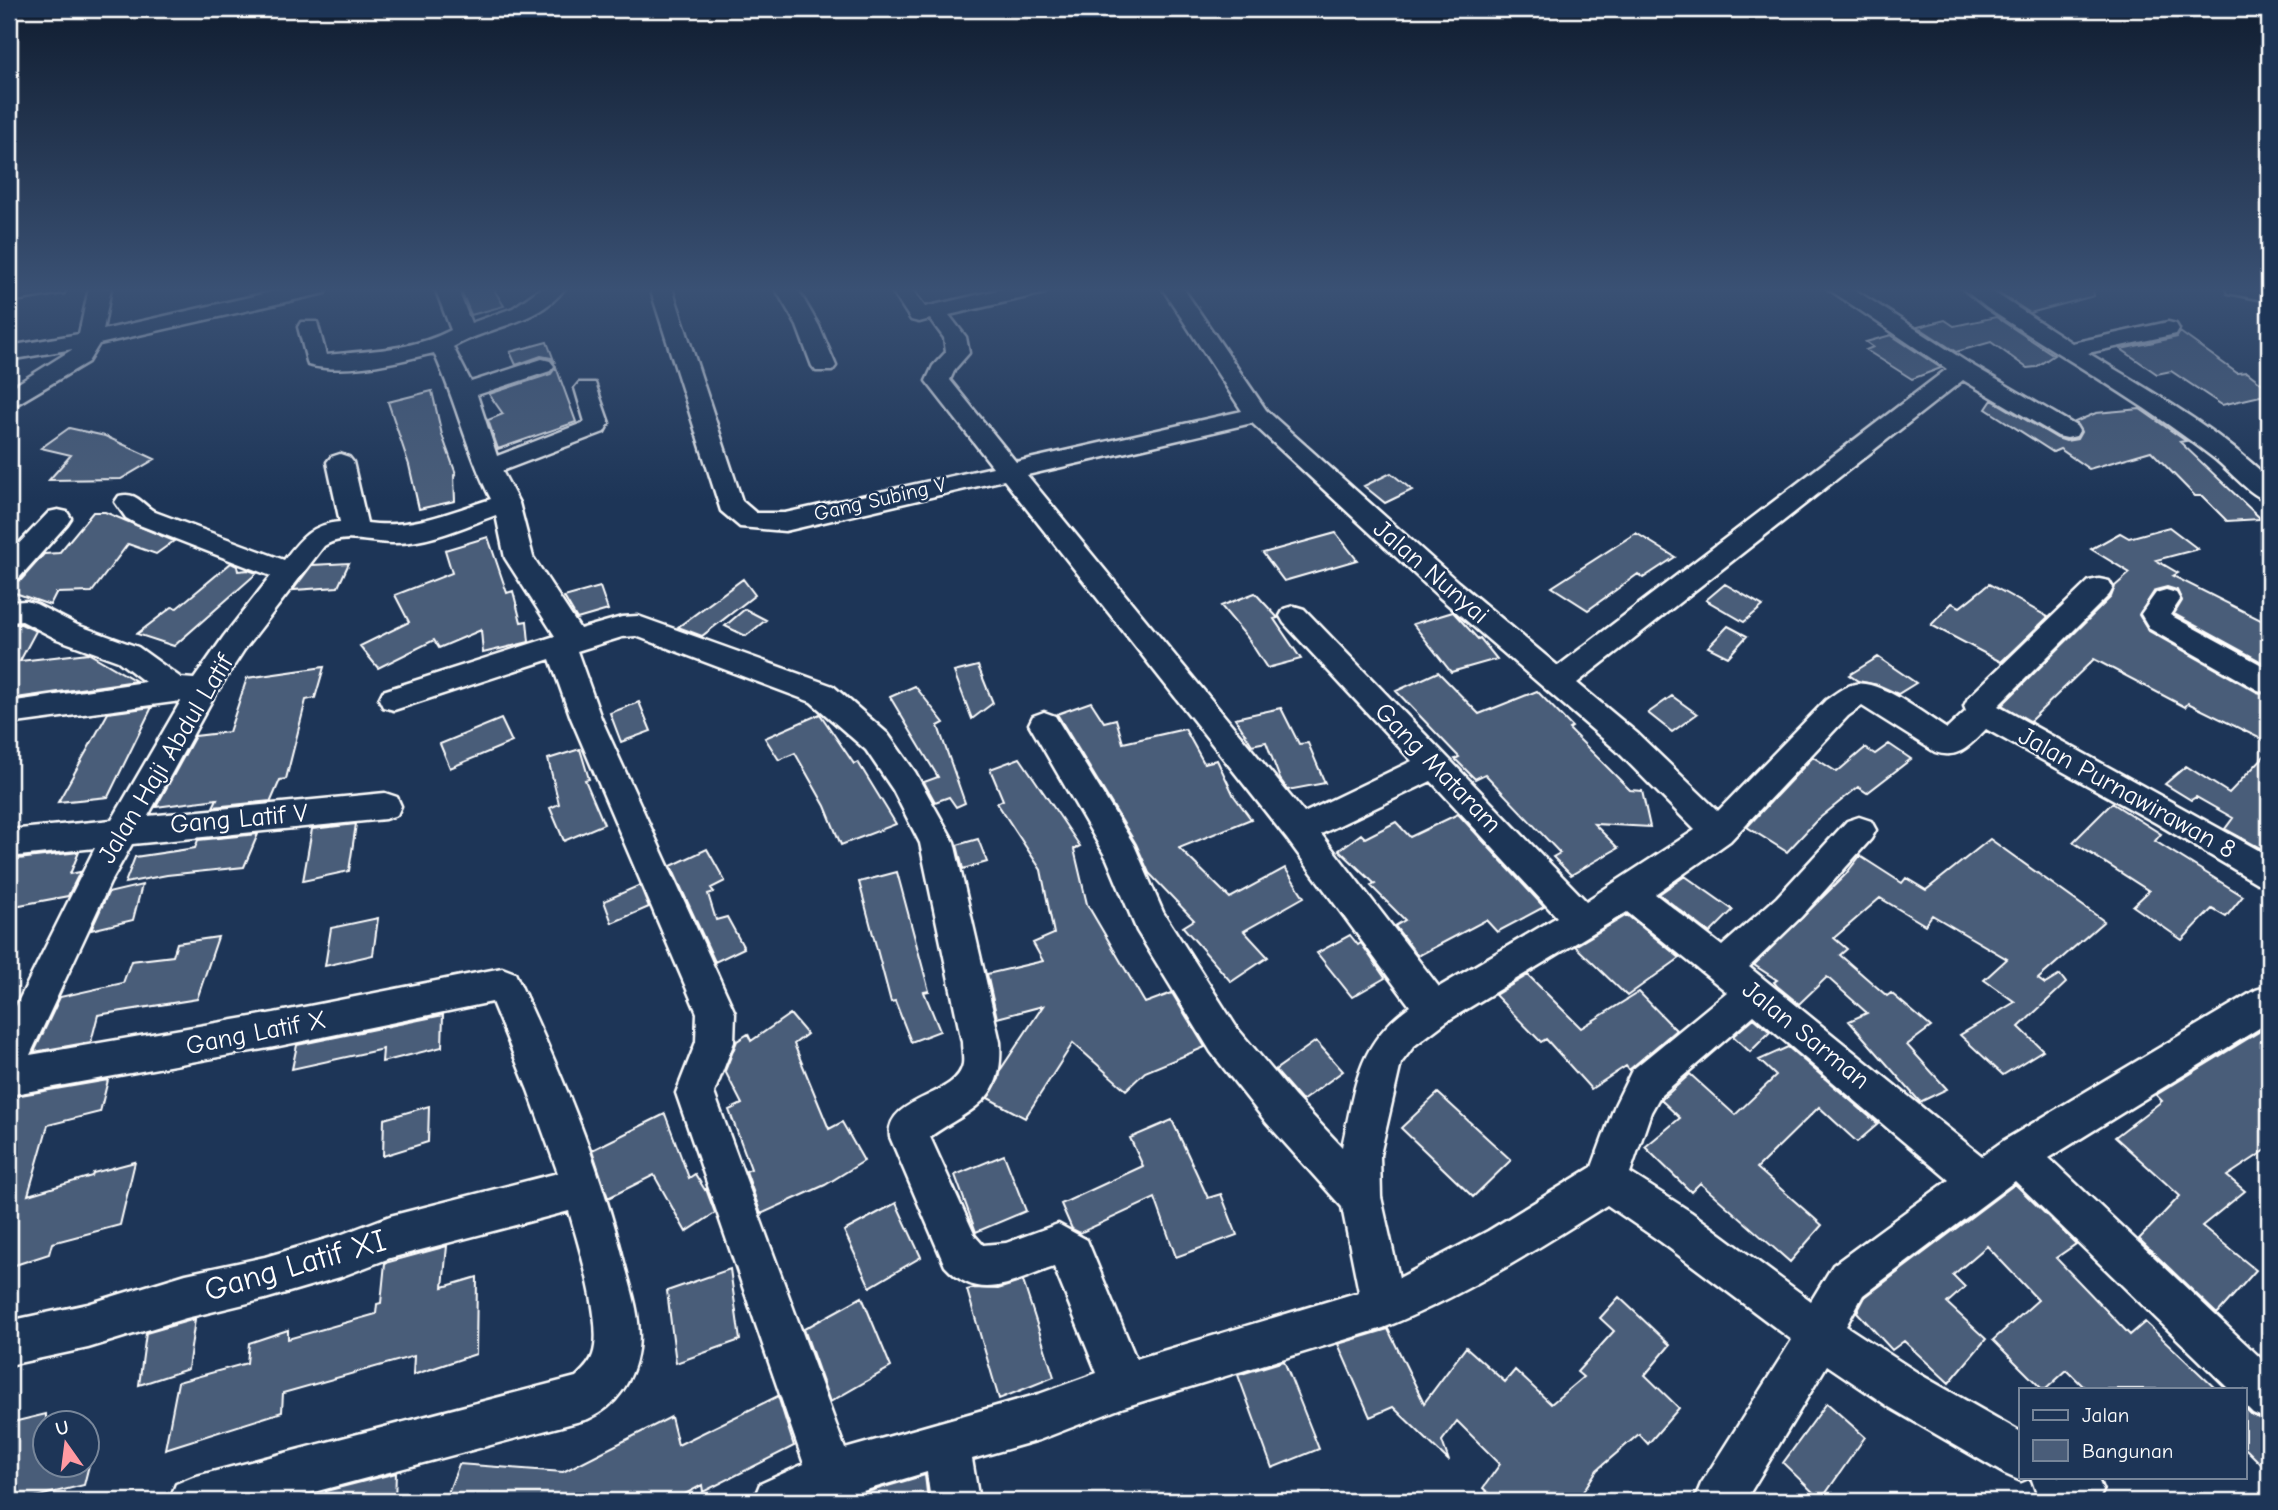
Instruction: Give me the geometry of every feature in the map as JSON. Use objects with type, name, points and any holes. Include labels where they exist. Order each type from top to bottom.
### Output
[{"type":"street","points":[[9,399],[77,358]]},
{"type":"street","points":[[316,358],[325,362],[360,358]]},
{"type":"street","points":[[448,358],[464,392],[488,468],[506,503],[519,558],[566,644],[586,718],[716,1013],[715,1042],[695,1093],[697,1102],[709,1127],[831,1476]]},
{"type":"street","name":"Gang Subing V","points":[[683,358],[730,505],[749,521],[785,522],[1258,415]]},
{"type":"street","points":[[821,358],[824,366]]},
{"type":"street","points":[[953,358],[938,381],[1299,830],[1434,1009]]},
{"type":"street","name":"Jalan Nunyai","points":[[1220,358],[1258,415],[1284,443],[1438,580],[1559,681],[1580,703],[1627,742],[1718,832]]},
{"type":"street","points":[[1946,358],[2067,431]]},
{"type":"street","points":[[2083,358],[2214,444],[2269,493]]},
{"type":"street","points":[[464,392],[542,366]]},
{"type":"street","points":[[1559,681],[1962,369]]},
{"type":"street","points":[[488,468],[595,427],[597,423],[587,388]]},
{"type":"street","points":[[340,462],[355,531]]},
{"type":"street","points":[[128,502],[135,512],[146,518],[289,572]]},
{"type":"street","name":"Jalan Haji Abdul Latif","points":[[12,1044],[96,877],[124,830],[188,690],[323,532],[413,532],[506,503]]},
{"type":"street","points":[[9,571],[58,518]]},
{"type":"street","points":[[1383,1306],[1361,1197],[1360,1155],[1380,1067],[1401,1034],[1434,1009],[1629,893],[1718,832],[1837,708],[1858,694],[1872,697],[1946,744],[1953,743],[1984,712],[1979,706],[1982,701],[2099,588]]},
{"type":"street","points":[[2166,600],[2154,616],[2160,622],[2269,682]]},
{"type":"street","points":[[9,612],[26,611],[67,632],[128,654],[188,690]]},
{"type":"street","name":"Gang Mataram","points":[[1294,616],[1582,920]]},
{"type":"street","points":[[394,699],[499,663],[622,627],[638,626],[715,657],[822,694],[849,715],[877,742],[904,780],[937,842],[981,1042],[982,1068],[970,1088],[944,1108],[914,1124],[909,1129],[910,1137],[960,1251],[971,1266],[981,1268],[1014,1261],[1058,1245],[1072,1255],[1124,1385]]},
{"type":"street","points":[[9,713],[188,690]]},
{"type":"street","name":"Jalan Purnawirawan 8","points":[[1984,712],[2269,873]]},
{"type":"street","points":[[1044,724],[1122,856],[1149,920],[1224,1040],[1280,1109],[1361,1197]]},
{"type":"street","points":[[1299,830],[1434,765]]},
{"type":"street","name":"Gang Latif V","points":[[9,843],[385,806]]},
{"type":"street","points":[[1723,968],[1789,907],[1859,830]]},
{"type":"street","name":"Jalan Sarman","points":[[1629,893],[1754,992],[1980,1180]]},
{"type":"street","name":"Gang Latif X","points":[[9,1077],[274,1030],[502,984],[551,1094],[582,1187]]},
{"type":"street","points":[[778,1501],[831,1476],[1039,1417],[1124,1385],[1383,1306],[1422,1291],[1503,1246],[1607,1181],[1634,1105],[1646,1083],[1754,992]]},
{"type":"street","points":[[1718,1501],[1821,1335],[1831,1305],[1848,1280],[2017,1155],[2269,1002]]},
{"type":"street","points":[[2017,1155],[2269,1397]]},
{"type":"street","points":[[1607,1181],[1697,1242],[1821,1335],[1905,1391],[2019,1457]]},
{"type":"street","points":[[193,1501],[588,1396],[604,1382],[612,1366],[617,1343],[615,1316],[600,1248],[582,1187]]},
{"type":"street","name":"Gang Latif XI","points":[[9,1343],[88,1326],[186,1296],[265,1278],[340,1256],[390,1237],[582,1187]]},
{"type":"street","points":[[946,1444],[955,1501]]},
{"type":"building","points":[[513,358],[534,358],[516,365]]},
{"type":"building","points":[[1879,358],[1927,358],[1941,368],[1912,379]]},
{"type":"building","points":[[2014,358],[2049,358],[2036,367],[2027,368]]},
{"type":"building","points":[[2135,358],[2217,358],[2237,373],[2247,372],[2269,389],[2269,394],[2222,405],[2171,371],[2157,374]]},
{"type":"building","points":[[556,367],[576,422],[498,449],[488,420],[503,414],[489,394],[551,374]]},
{"type":"building","points":[[432,391],[442,435],[456,474],[455,501],[419,509],[409,465],[388,402]]},
{"type":"building","points":[[1992,400],[2066,441],[2077,439],[2081,432],[2075,422],[2096,413],[2140,409],[2186,441],[2180,442],[2261,519],[2227,521],[2202,496],[2195,496],[2151,451],[2089,469],[2060,449],[2053,452],[1986,409]]},
{"type":"building","points":[[69,428],[105,436],[155,459],[121,479],[49,480],[71,455],[41,448]]},
{"type":"building","points":[[1391,473],[1412,490],[1385,503],[1364,486]]},
{"type":"building","points":[[93,512],[105,512],[174,541],[156,554],[128,544],[92,592],[56,593],[50,605],[9,591],[9,582],[21,580],[44,554],[59,553]]},
{"type":"building","points":[[2169,527],[2198,549],[2156,560],[2178,573],[2173,576],[2269,624],[2269,666],[2174,614],[2182,601],[2177,590],[2167,587],[2155,590],[2139,615],[2149,631],[2257,692],[2269,695],[2269,743],[2188,703],[2185,707],[2094,659],[2030,721],[2002,705],[2111,597],[2115,586],[2130,573],[2091,549],[2120,533],[2129,538]]},
{"type":"building","points":[[1336,533],[1357,560],[1284,581],[1263,553]]},
{"type":"building","points":[[1636,533],[1675,557],[1643,578],[1638,574],[1588,610],[1552,587]]},
{"type":"building","points":[[488,537],[507,593],[513,591],[521,622],[527,621],[529,642],[483,653],[481,630],[439,648],[434,640],[378,668],[360,646],[409,622],[395,595],[452,573],[445,550]]},
{"type":"building","points":[[231,563],[237,566],[238,571],[257,573],[174,646],[137,634],[172,607],[177,608]]},
{"type":"building","points":[[349,563],[338,587],[293,590],[312,565]]},
{"type":"building","points":[[743,579],[755,595],[702,636],[678,627]]},
{"type":"building","points":[[1725,584],[1763,606],[1744,622],[1706,600]]},
{"type":"building","points":[[1989,584],[2048,617],[2001,662],[1931,625],[1952,603],[1960,607]]},
{"type":"building","points":[[600,587],[608,610],[577,619],[564,597]]},
{"type":"building","points":[[1255,593],[1278,618],[1274,619],[1301,659],[1267,668],[1247,637],[1221,606]]},
{"type":"building","points":[[745,609],[766,620],[746,636],[725,626]]},
{"type":"building","points":[[1453,612],[1497,659],[1451,672],[1413,624]]},
{"type":"building","points":[[9,624],[21,624],[36,631],[20,661],[88,653],[136,681],[9,699]]},
{"type":"building","points":[[1728,626],[1747,636],[1728,657],[1708,647]]},
{"type":"building","points":[[1878,657],[1916,683],[1898,694],[1878,685],[1858,681],[1849,675]]},
{"type":"building","points":[[978,666],[993,703],[972,719],[954,672]]},
{"type":"building","points":[[324,667],[315,698],[306,700],[286,779],[280,780],[271,801],[213,807],[217,799],[156,807],[195,736],[229,732],[247,678]]},
{"type":"building","points":[[1438,672],[1479,714],[1537,691],[1572,727],[1569,729],[1630,790],[1642,791],[1650,827],[1594,824],[1618,848],[1571,875],[1553,857],[1560,853],[1485,774],[1475,779],[1455,759],[1459,757],[1396,691]]},
{"type":"building","points":[[915,686],[944,723],[938,726],[965,803],[956,807],[949,797],[935,802],[924,782],[938,777],[890,697]]},
{"type":"building","points":[[1672,696],[1697,714],[1672,732],[1648,713]]},
{"type":"building","points":[[639,702],[651,731],[621,742],[610,713]]},
{"type":"building","points":[[1091,702],[1104,722],[1116,719],[1123,743],[1185,729],[1204,763],[1217,760],[1234,796],[1251,819],[1179,848],[1230,898],[1285,868],[1304,897],[1244,931],[1268,957],[1231,982],[1183,927],[1194,920],[1149,873],[1136,844],[1057,714]]},
{"type":"building","points":[[152,707],[108,797],[58,802],[108,713]]},
{"type":"building","points":[[1281,708],[1299,744],[1308,743],[1325,783],[1288,790],[1280,779],[1266,742],[1252,745],[1235,718]]},
{"type":"building","points":[[820,714],[854,764],[858,762],[896,824],[841,845],[825,806],[795,753],[779,760],[765,738]]},
{"type":"building","points":[[501,719],[512,742],[450,768],[440,744]]},
{"type":"building","points":[[1889,744],[1911,759],[1867,793],[1858,787],[1816,821],[1787,852],[1747,827],[1813,757],[1837,772],[1865,748],[1875,754]]},
{"type":"building","points":[[580,749],[589,779],[585,780],[604,824],[564,841],[550,808],[559,804],[548,759]]},
{"type":"building","points":[[2269,751],[2269,853],[2225,829],[2233,818],[2196,797],[2191,800],[2165,784],[2186,766],[2229,793]]},
{"type":"building","points":[[1020,758],[1080,846],[1074,849],[1087,904],[1145,1003],[1172,993],[1205,1047],[1145,1072],[1126,1090],[1073,1043],[1025,1118],[988,1098],[999,1079],[1001,1069],[1043,1006],[997,1018],[987,974],[1043,961],[1033,943],[1054,934],[1041,870],[997,803],[1003,800],[990,769]]},
{"type":"building","points":[[2112,803],[2161,834],[2155,841],[2243,896],[2226,917],[2212,909],[2182,940],[2133,906],[2149,891],[2073,842]]},
{"type":"building","points":[[1458,814],[1544,907],[1497,932],[1486,920],[1418,956],[1395,926],[1405,920],[1371,886],[1375,884],[1339,850],[1361,834],[1365,838],[1396,822],[1410,837]]},
{"type":"building","points":[[356,824],[349,871],[303,881],[312,829]]},
{"type":"building","points":[[258,834],[244,867],[167,875],[125,883],[135,857],[195,848],[198,840]]},
{"type":"building","points":[[978,839],[987,862],[963,869],[957,845]]},
{"type":"building","points":[[1990,839],[2104,921],[2038,979],[2045,984],[2060,975],[2066,983],[2019,1027],[2043,1050],[2003,1075],[1960,1035],[2015,1002],[1984,980],[2007,959],[1932,915],[1925,925],[1880,898],[1834,938],[1847,949],[1840,955],[1887,996],[1891,993],[1931,1027],[1907,1045],[1947,1089],[1920,1102],[1849,1021],[1867,1013],[1827,977],[1799,1004],[1777,986],[1774,982],[1777,980],[1754,965],[1845,875],[1860,856],[1902,883],[1906,878],[1926,890]]},
{"type":"building","points":[[707,849],[725,881],[711,888],[714,892],[708,894],[716,920],[727,917],[744,948],[715,962],[671,866]]},
{"type":"building","points":[[79,852],[70,874],[80,872],[68,896],[9,907],[9,860]]},
{"type":"building","points":[[897,872],[929,991],[924,992],[940,1031],[911,1042],[895,1001],[891,1002],[859,882]]},
{"type":"building","points":[[1685,876],[1733,910],[1710,933],[1659,894]]},
{"type":"building","points":[[142,885],[133,920],[91,930],[108,893]]},
{"type":"building","points":[[640,885],[649,907],[612,923],[604,901]]},
{"type":"building","points":[[1627,915],[1680,958],[1627,996],[1575,946]]},
{"type":"building","points":[[378,918],[373,955],[325,966],[331,928]]},
{"type":"building","points":[[1350,935],[1358,945],[1361,943],[1385,978],[1352,997],[1317,953]]},
{"type":"building","points":[[218,937],[197,999],[98,1015],[91,1042],[34,1052],[60,997],[123,983],[131,961],[173,956],[177,943]]},
{"type":"building","points":[[1528,975],[1581,1028],[1639,992],[1676,1030],[1629,1070],[1626,1066],[1591,1089],[1546,1039],[1541,1042],[1495,995]]},
{"type":"building","points":[[790,1014],[807,1034],[794,1044],[829,1129],[842,1122],[864,1161],[825,1185],[761,1214],[746,1171],[751,1169],[729,1110],[742,1104],[725,1071],[737,1041],[748,1034],[751,1041]]},
{"type":"building","points":[[443,1015],[442,1047],[382,1062],[383,1049],[292,1069],[297,1045]]},
{"type":"building","points":[[1754,1018],[1770,1032],[1750,1052],[1733,1036]]},
{"type":"building","points":[[2262,1030],[2269,1036],[2269,1148],[2227,1176],[2245,1191],[2202,1226],[2256,1270],[2217,1314],[2139,1239],[2180,1196],[2115,1137],[2162,1101],[2156,1095]]},
{"type":"building","points":[[1316,1041],[1343,1071],[1302,1101],[1275,1070]]},
{"type":"building","points":[[1788,1047],[1878,1124],[1857,1142],[1819,1107],[1757,1168],[1822,1225],[1790,1262],[1700,1183],[1691,1192],[1645,1147],[1680,1118],[1661,1100],[1690,1074],[1735,1115],[1776,1076],[1759,1060]]},
{"type":"building","points":[[108,1080],[100,1112],[48,1125],[28,1195],[135,1162],[120,1225],[52,1243],[49,1254],[9,1267],[9,1097]]},
{"type":"building","points":[[1438,1093],[1511,1160],[1473,1197],[1401,1128]]},
{"type":"building","points":[[429,1106],[428,1142],[383,1156],[384,1119]]},
{"type":"building","points":[[665,1114],[689,1178],[695,1174],[706,1189],[715,1213],[686,1232],[654,1175],[608,1198],[592,1150]]},
{"type":"building","points":[[1172,1120],[1208,1198],[1221,1194],[1237,1235],[1176,1257],[1155,1198],[1080,1233],[1072,1229],[1061,1204],[1143,1166],[1130,1138]]},
{"type":"building","points":[[1004,1155],[1026,1211],[976,1232],[955,1175]]},
{"type":"building","points":[[2015,1184],[2076,1244],[2056,1258],[2130,1335],[2145,1322],[2215,1388],[2085,1388],[2067,1370],[2047,1388],[2041,1388],[1993,1340],[2038,1300],[1987,1246],[1953,1275],[1965,1287],[1947,1303],[1986,1339],[1949,1383],[1904,1341],[1892,1350],[1857,1312],[1865,1297]]},
{"type":"building","points":[[896,1203],[921,1257],[870,1287],[844,1231]]},
{"type":"building","points":[[447,1246],[443,1287],[477,1277],[476,1354],[413,1375],[414,1356],[283,1393],[282,1412],[165,1449],[178,1382],[247,1363],[249,1343],[288,1330],[288,1339],[376,1314],[377,1304],[381,1303],[385,1263]]},
{"type":"building","points":[[730,1269],[740,1340],[676,1363],[667,1291]]},
{"type":"building","points":[[1023,1281],[1054,1377],[999,1399],[967,1290],[998,1289]]},
{"type":"building","points":[[862,1297],[891,1367],[830,1402],[804,1329]]},
{"type":"building","points":[[1619,1297],[1670,1345],[1645,1375],[1679,1408],[1648,1444],[1639,1434],[1597,1470],[1577,1501],[1497,1501],[1483,1488],[1500,1464],[1457,1421],[1442,1441],[1449,1461],[1393,1407],[1370,1417],[1338,1344],[1388,1329],[1424,1403],[1466,1347],[1505,1382],[1515,1370],[1551,1404],[1583,1377],[1577,1372],[1614,1331],[1600,1318]]},
{"type":"building","points":[[195,1319],[188,1369],[139,1385],[146,1333]]},
{"type":"building","points":[[1284,1361],[1319,1449],[1272,1468],[1238,1375]]},
{"type":"building","points":[[778,1396],[794,1446],[703,1492],[702,1485],[672,1501],[445,1501],[459,1464],[563,1472],[671,1417],[678,1445]]},
{"type":"building","points":[[1827,1403],[1865,1437],[1821,1500],[1783,1463]]},
{"type":"building","points":[[2246,1409],[2269,1423],[2269,1472],[2246,1449]]},
{"type":"building","points":[[32,1417],[32,1478],[86,1478],[84,1485],[9,1501],[9,1423]]},
{"type":"building","points":[[396,1473],[395,1501],[326,1501],[326,1491]]},
{"type":"building","points":[[925,1475],[928,1501],[837,1501]]}]
